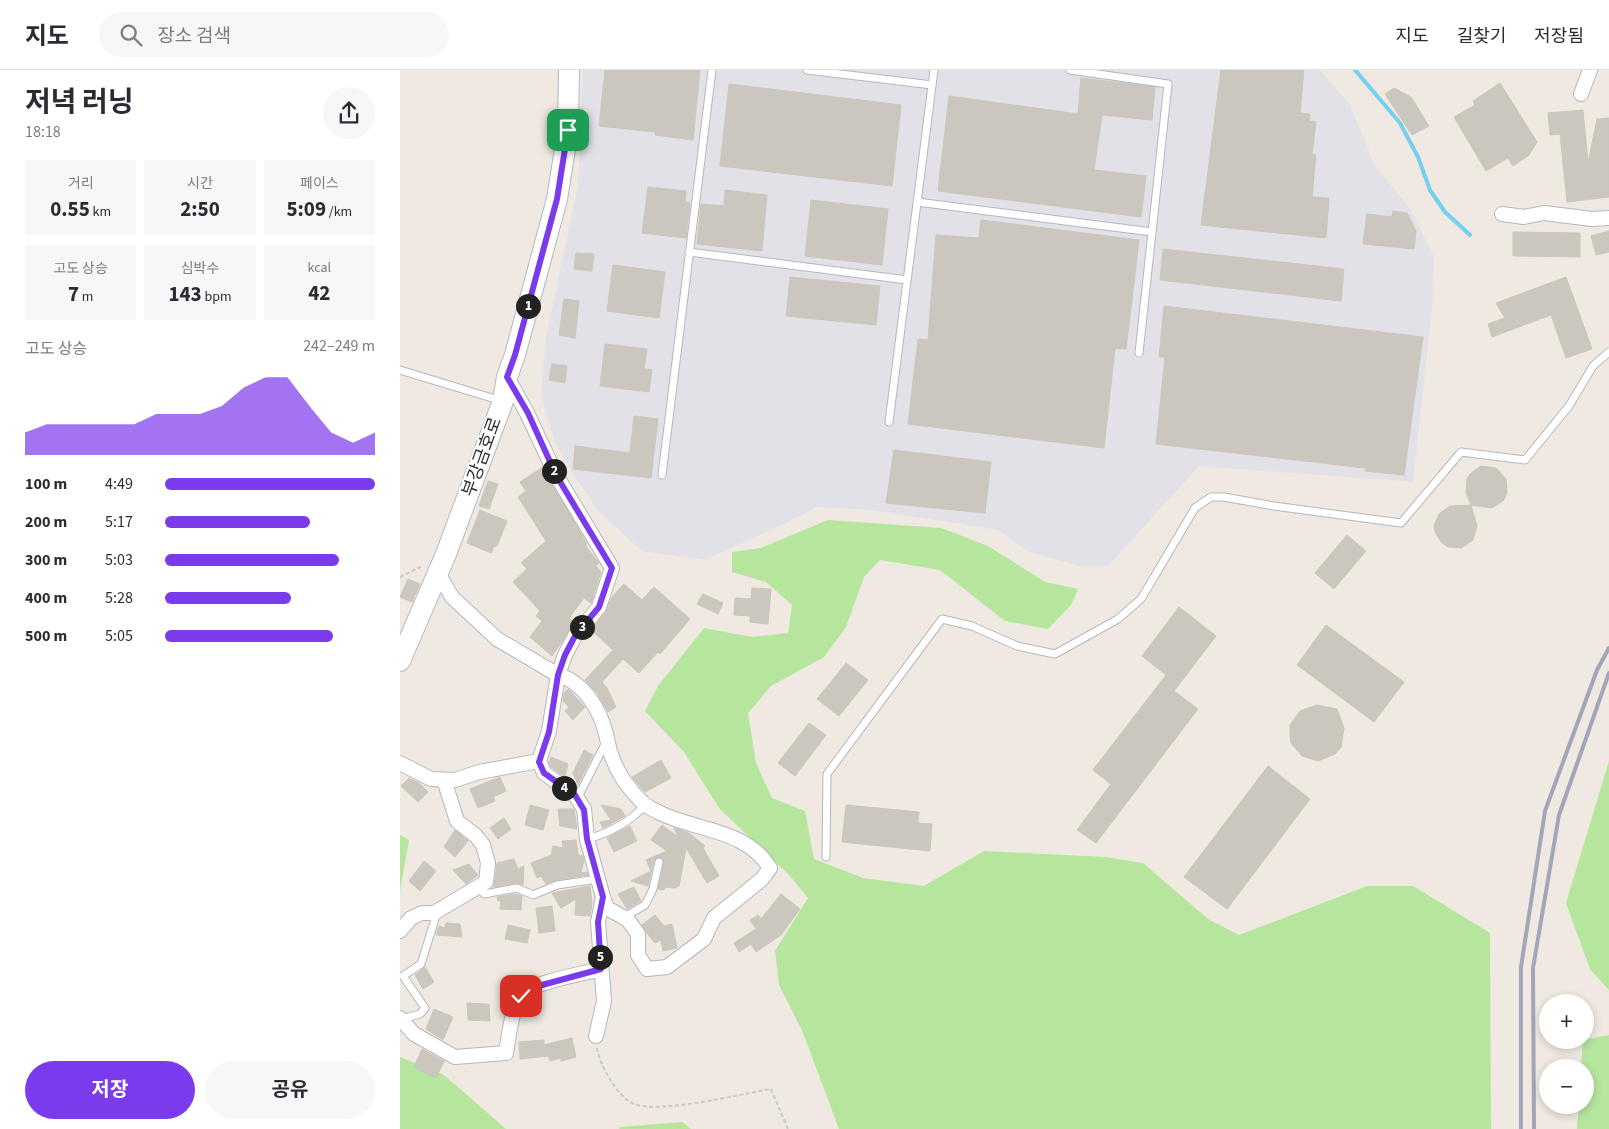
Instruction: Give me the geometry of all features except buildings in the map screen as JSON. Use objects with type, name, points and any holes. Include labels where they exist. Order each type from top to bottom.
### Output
[{"type":"street","name":"부강금호로","points":[[400,661],[438,573],[503,401],[507,377],[515,355],[557,199],[568,130],[569,70]]},
{"type":"street","points":[[1581,94],[1590,70]]},
{"type":"street","points":[[1502,214],[1524,217],[1544,213],[1592,219],[1609,218]]},
{"type":"street","points":[[438,573],[452,597],[497,639],[558,675],[568,677],[585,692],[598,710],[611,756],[626,786],[645,806],[678,822],[724,833],[742,841],[765,860],[770,868],[762,879],[714,918],[704,939],[666,967],[647,969],[638,954],[638,934],[624,918],[607,908],[587,839],[584,810],[578,799],[544,773],[539,762],[549,732],[558,675],[565,655],[575,636],[599,607],[612,568],[556,475],[528,413],[507,377]]},
{"type":"street","points":[[400,763],[431,779],[455,780],[479,772],[539,762]]},
{"type":"street","points":[[400,931],[411,918],[422,913],[434,913],[486,882],[488,863],[483,845],[457,821],[444,780]]},
{"type":"street","points":[[596,1036],[604,1000],[598,922],[603,897]]},
{"type":"street","points":[[401,1018],[414,1034],[455,1057],[506,1053],[510,1026],[521,996],[531,988],[601,969]]},
{"type":"lane","points":[[662,476],[712,70]]},
{"type":"lane","points":[[807,70],[932,85]]},
{"type":"lane","points":[[889,422],[934,70]]},
{"type":"lane","points":[[1070,70],[1168,84],[1139,353]]},
{"type":"lane","points":[[917,202],[1152,232]]},
{"type":"lane","points":[[690,252],[907,280]]},
{"type":"lane","points":[[826,857],[828,774],[942,619],[972,626],[1017,646],[1055,654],[1118,619],[1141,599],[1195,508],[1211,497],[1224,497],[1274,506],[1401,523],[1461,452],[1525,460],[1569,406],[1593,366],[1609,352]]},
{"type":"lane","points":[[400,370],[503,401]]},
{"type":"lane","points":[[578,799],[607,739]]},
{"type":"lane","points":[[587,839],[596,837],[637,815],[645,806]]},
{"type":"lane","points":[[624,918],[645,904],[654,889],[659,862]]},
{"type":"lane","points":[[479,886],[484,894],[517,888],[533,895],[557,885],[598,879]]},
{"type":"lane","points":[[401,1018],[420,1014],[426,1008],[402,976],[421,964],[436,916],[434,913]]},
{"type":"path","points":[[596,1036],[599,1059],[603,1067],[611,1081],[633,1104],[655,1107],[771,1089],[788,1129]]},
{"type":"shaded area","points":[[583,70],[1320,70],[1350,105],[1375,166],[1409,207],[1434,257],[1432,309],[1413,482],[1199,466],[1108,566],[1079,566],[1029,552],[999,530],[872,510],[817,507],[776,528],[704,560],[642,551],[599,512],[570,469],[554,440],[541,395],[546,337],[578,187]]},
{"type":"green space","points":[[828,520],[941,528],[988,546],[1045,582],[1078,589],[1071,605],[1048,629],[1005,621],[940,570],[880,560],[864,577],[846,627],[824,657],[771,686],[748,713],[756,763],[772,798],[805,811],[814,859],[863,878],[924,886],[984,851],[1105,857],[1143,863],[1208,919],[1239,935],[1367,886],[1413,886],[1490,933],[1491,1129],[839,1129],[802,1030],[779,985],[775,951],[808,898],[789,875],[719,808],[684,752],[645,711],[658,686],[704,628],[752,637],[788,633],[792,605],[766,582],[732,572],[732,552],[761,548]]},
{"type":"green space","points":[[1609,761],[1609,990],[1590,969],[1566,903]]},
{"type":"green space","points":[[400,835],[409,840],[400,891]]},
{"type":"green space","points":[[1609,1035],[1609,1129],[1577,1129],[1578,1114],[1594,1114],[1594,1059],[1582,1059],[1582,1049],[1594,1049],[1594,1038]]},
{"type":"green space","points":[[400,1057],[444,1075],[506,1129],[400,1129]]},
{"type":"green space","points":[[682,1122],[691,1129],[619,1129],[620,1127]]},
{"type":"waterway","points":[[1355,70],[1400,123],[1418,157],[1430,190],[1445,212],[1470,235]]},
{"type":"railway","points":[[1521,1129],[1521,967],[1545,811],[1597,670],[1609,648]]},
{"type":"railway","points":[[1534,1129],[1533,968],[1559,815],[1609,673]]},
{"type":"route","points":[[521,996],[531,988],[601,969],[598,922],[603,897],[587,839],[588,830],[584,810],[575,795],[544,773],[539,762],[549,732],[556,698],[558,675],[565,655],[575,636],[599,607],[612,568],[556,475],[528,413],[507,377],[542,259],[557,199],[568,130]]}]
